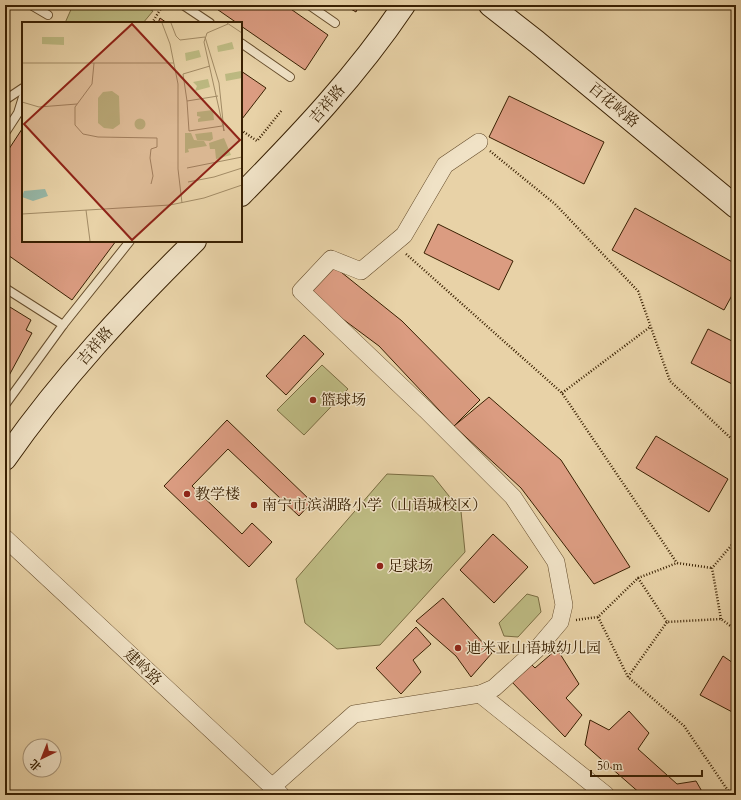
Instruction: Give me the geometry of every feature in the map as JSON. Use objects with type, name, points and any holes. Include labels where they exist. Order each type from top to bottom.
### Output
[{"type":"street","name":"吉祥路","points":[[242,194],[327,105],[358,68],[404,5]]},
{"type":"street","name":"百花岭路","points":[[490,5],[537,42],[736,207]]},
{"type":"street","points":[[277,791],[354,714],[480,694],[494,688],[537,649],[560,622],[564,605],[556,562],[513,497],[426,410],[301,291],[331,259],[361,271],[395,243],[404,235],[445,165],[479,142]]},
{"type":"street","name":"吉祥路","points":[[5,459],[34,419],[89,352],[138,298],[193,242]]},
{"type":"street","name":"建岭路","points":[[5,538],[277,791]]},
{"type":"street","points":[[480,694],[606,795]]},
{"type":"lane","points":[[31,5],[48,15]]},
{"type":"lane","points":[[184,5],[209,22]]},
{"type":"lane","points":[[309,5],[335,23]]},
{"type":"lane","points":[[242,45],[290,76]]},
{"type":"lane","points":[[5,100],[22,89]]},
{"type":"lane","points":[[5,133],[21,115]]},
{"type":"lane","points":[[5,405],[63,325],[129,242]]},
{"type":"lane","points":[[5,288],[63,325]]},
{"type":"path","points":[[153,22],[163,5]]},
{"type":"path","points":[[242,131],[257,141],[282,110]]},
{"type":"path","points":[[479,142],[555,204],[638,291],[670,381],[736,443]]},
{"type":"path","points":[[395,243],[562,393],[677,562]]},
{"type":"path","points":[[562,393],[650,327]]},
{"type":"path","points":[[712,568],[736,540]]},
{"type":"path","points":[[560,622],[598,617],[638,578],[677,562],[712,568]]},
{"type":"path","points":[[712,568],[721,619]]},
{"type":"path","points":[[638,578],[667,622]]},
{"type":"path","points":[[598,617],[628,678],[684,726],[731,795]]},
{"type":"path","points":[[667,622],[721,619],[736,630]]},
{"type":"path","points":[[628,678],[667,622]]},
{"type":"shaded area","points":[[73,5],[140,5],[153,11],[144,22],[65,22]]},
{"type":"shaded area","name":"篮球场","points":[[322,365],[348,389],[304,435],[277,410]]},
{"type":"shaded area","name":"足球场","points":[[387,474],[433,476],[461,511],[465,552],[380,645],[337,649],[305,623],[296,579]]},
{"type":"shaded area","points":[[527,594],[538,597],[541,612],[518,637],[504,636],[499,623]]},
{"type":"building","points":[[211,5],[285,5],[328,35],[305,70],[242,27],[242,22],[236,22]]},
{"type":"building","points":[[344,5],[359,5],[356,12]]},
{"type":"building","points":[[160,18],[166,22],[158,22]]},
{"type":"building","points":[[242,72],[266,88],[242,119]]},
{"type":"building","points":[[509,96],[604,142],[584,184],[489,137]]},
{"type":"building","points":[[22,129],[22,242],[115,242],[72,300],[5,253],[5,155]]},
{"type":"building","points":[[635,208],[736,264],[736,288],[724,310],[612,250]]},
{"type":"building","points":[[438,224],[513,261],[499,290],[424,253]]},
{"type":"building","points":[[331,264],[402,321],[480,400],[454,426],[379,346],[305,291]]},
{"type":"building","points":[[5,304],[31,320],[26,330],[32,333],[5,383]]},
{"type":"building","points":[[708,329],[736,343],[736,386],[691,363]]},
{"type":"building","points":[[304,335],[324,354],[286,395],[266,376]]},
{"type":"building","points":[[489,397],[561,460],[630,567],[594,584],[521,488],[454,426]]},
{"type":"building","name":"教学楼","points":[[227,420],[312,502],[299,516],[228,449],[192,486],[242,534],[252,523],[272,542],[249,567],[164,486]]},
{"type":"building","points":[[656,436],[728,479],[709,512],[636,468]]},
{"type":"building","points":[[493,534],[528,567],[494,603],[460,570]]},
{"type":"building","points":[[443,598],[492,653],[471,677],[456,656],[416,621]]},
{"type":"building","points":[[416,627],[431,644],[413,660],[421,672],[401,694],[376,668]]},
{"type":"building","points":[[557,649],[579,684],[566,698],[582,715],[565,737],[510,680],[530,663],[535,668]]},
{"type":"building","points":[[723,656],[736,665],[736,714],[700,695]]},
{"type":"building","points":[[629,711],[649,733],[638,749],[677,784],[696,781],[704,795],[642,795],[585,745],[590,720],[609,730]]},
{"type":"place","name":"篮球场","points":[[313,400]]},
{"type":"place","name":"教学楼","points":[[187,494]]},
{"type":"place","name":"南宁市滨湖路小学（山语城校区）","points":[[254,505]]},
{"type":"place","name":"足球场","points":[[380,566]]},
{"type":"place","name":"迪米亚山语城幼儿园","points":[[458,648]]}]
